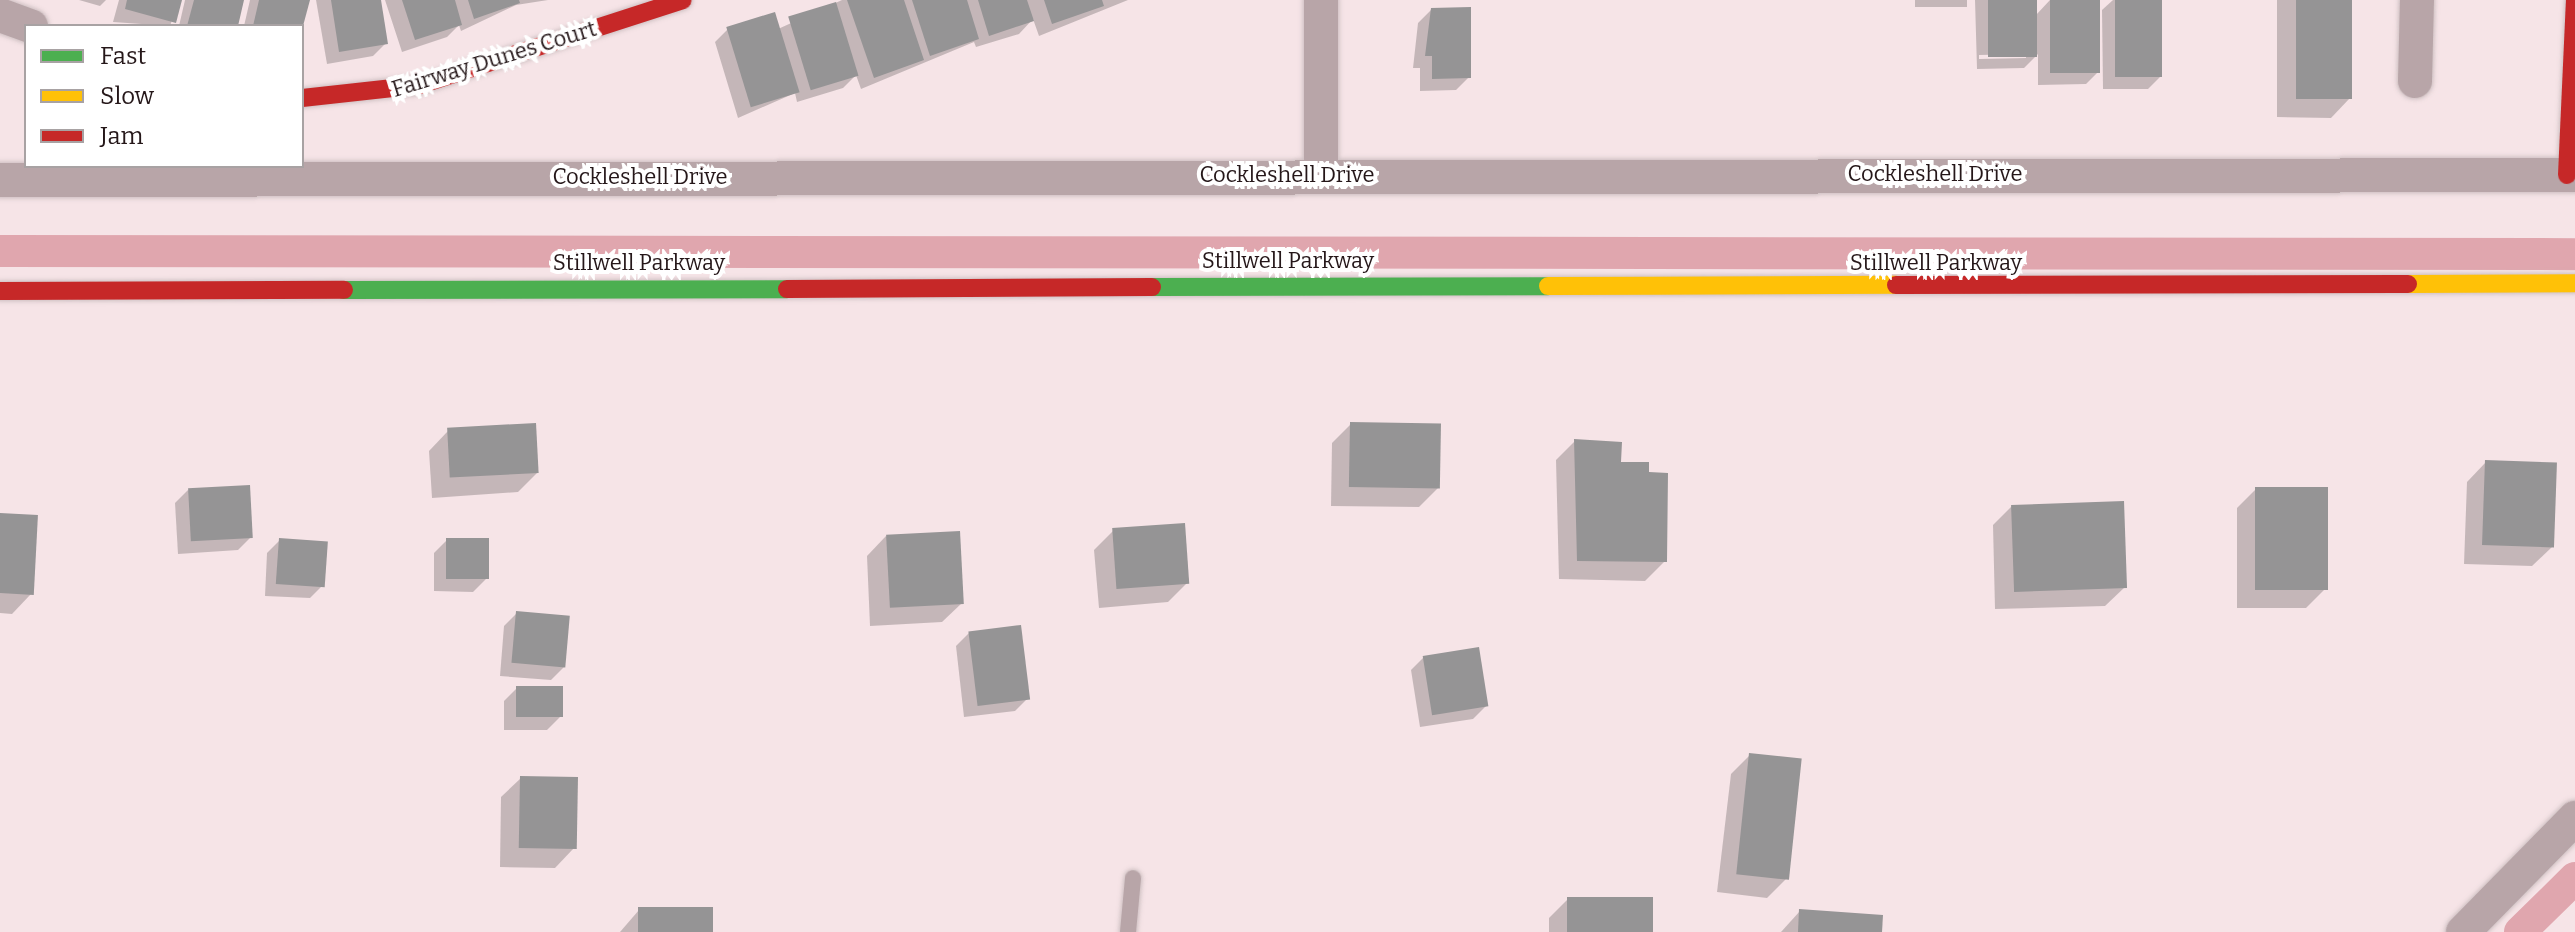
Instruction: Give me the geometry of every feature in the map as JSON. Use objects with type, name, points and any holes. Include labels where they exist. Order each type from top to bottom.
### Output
[{"type":"street","name":"Fairway Dunes Court","points":[[304,98],[420,85],[683,0]]},
{"type":"street","points":[[1321,0],[1321,175]]},
{"type":"street","points":[[2415,81],[2417,0]]},
{"type":"street","points":[[2571,175],[2575,0]]},
{"type":"street","points":[[0,15],[25,24]]},
{"type":"street","name":"Cockleshell Drive","points":[[0,180],[1321,175],[2571,175]]},
{"type":"street","name":"Stillwell Parkway","points":[[0,291],[2575,283]]},
{"type":"street","points":[[2463,932],[2575,818]]},
{"type":"lane","points":[[1128,932],[1133,878]]},
{"type":"building","points":[[127,0],[182,0],[176,23],[125,9]]},
{"type":"building","points":[[194,0],[244,0],[238,24],[188,24]]},
{"type":"building","points":[[259,0],[310,0],[304,24],[253,24]]},
{"type":"building","points":[[331,0],[381,0],[388,44],[339,52]]},
{"type":"building","points":[[402,0],[455,0],[462,25],[415,40]]},
{"type":"building","points":[[468,0],[519,0],[520,3],[474,19]]},
{"type":"building","points":[[847,0],[904,0],[924,60],[874,78]]},
{"type":"building","points":[[912,0],[967,0],[979,39],[930,56]]},
{"type":"building","points":[[978,0],[1027,0],[1034,21],[989,36]]},
{"type":"building","points":[[1044,0],[1102,0],[1104,6],[1052,24]]},
{"type":"building","points":[[1988,0],[2037,0],[2037,57],[1988,57]]},
{"type":"building","points":[[2050,0],[2100,0],[2100,73],[2050,73]]},
{"type":"building","points":[[2115,0],[2162,0],[2162,77],[2115,77]]},
{"type":"building","points":[[2296,0],[2352,0],[2352,99],[2296,99]]},
{"type":"building","points":[[836,2],[859,76],[811,90],[788,17]]},
{"type":"building","points":[[1471,7],[1471,78],[1432,79],[1432,56],[1425,56],[1431,8]]},
{"type":"building","points":[[775,12],[800,92],[751,107],[726,27]]},
{"type":"building","points":[[1350,422],[1441,424],[1440,489],[1349,487]]},
{"type":"building","points":[[536,423],[539,473],[450,478],[447,428]]},
{"type":"building","points":[[1574,439],[1622,442],[1621,462],[1649,462],[1649,472],[1668,473],[1667,562],[1577,561]]},
{"type":"building","points":[[2485,460],[2557,463],[2554,547],[2482,545]]},
{"type":"building","points":[[250,485],[253,538],[191,541],[188,488]]},
{"type":"building","points":[[2255,487],[2328,487],[2328,590],[2255,590]]},
{"type":"building","points":[[2124,501],[2127,588],[2014,592],[2011,505]]},
{"type":"building","points":[[0,513],[38,515],[34,595],[0,593]]},
{"type":"building","points":[[1185,523],[1189,584],[1116,589],[1112,528]]},
{"type":"building","points":[[960,531],[964,604],[890,608],[886,535]]},
{"type":"building","points":[[279,538],[328,541],[325,587],[276,584]]},
{"type":"building","points":[[446,538],[489,538],[489,579],[446,579]]},
{"type":"building","points":[[516,611],[570,616],[565,668],[511,663]]},
{"type":"building","points":[[1021,625],[1030,699],[978,706],[968,631]]},
{"type":"building","points":[[1479,647],[1488,706],[1432,715],[1423,656]]},
{"type":"building","points":[[516,686],[563,686],[563,717],[516,717]]},
{"type":"building","points":[[1749,753],[1802,759],[1789,880],[1736,874]]},
{"type":"building","points":[[520,776],[578,777],[577,849],[519,848]]},
{"type":"building","points":[[1567,897],[1653,897],[1653,932],[1567,932]]},
{"type":"building","points":[[638,907],[713,907],[713,932],[638,932]]},
{"type":"building","points":[[1799,909],[1883,915],[1882,932],[1798,932]]},
{"type":"waterway","points":[[0,251],[2575,254]]},
{"type":"waterway","points":[[2520,932],[2575,878]]},
{"type":"traffic: fast","points":[[1152,287],[1548,286]]},
{"type":"traffic: fast","points":[[344,290],[787,289]]},
{"type":"traffic: slow","points":[[2408,284],[2575,283]]},
{"type":"traffic: slow","points":[[1548,286],[1896,285]]},
{"type":"traffic: jam","points":[[304,98],[420,85],[683,0]]},
{"type":"traffic: jam","points":[[2567,175],[2575,0]]},
{"type":"traffic: jam","points":[[1896,285],[2408,284]]},
{"type":"traffic: jam","points":[[787,289],[1152,287]]},
{"type":"traffic: jam","points":[[0,291],[344,290]]}]
